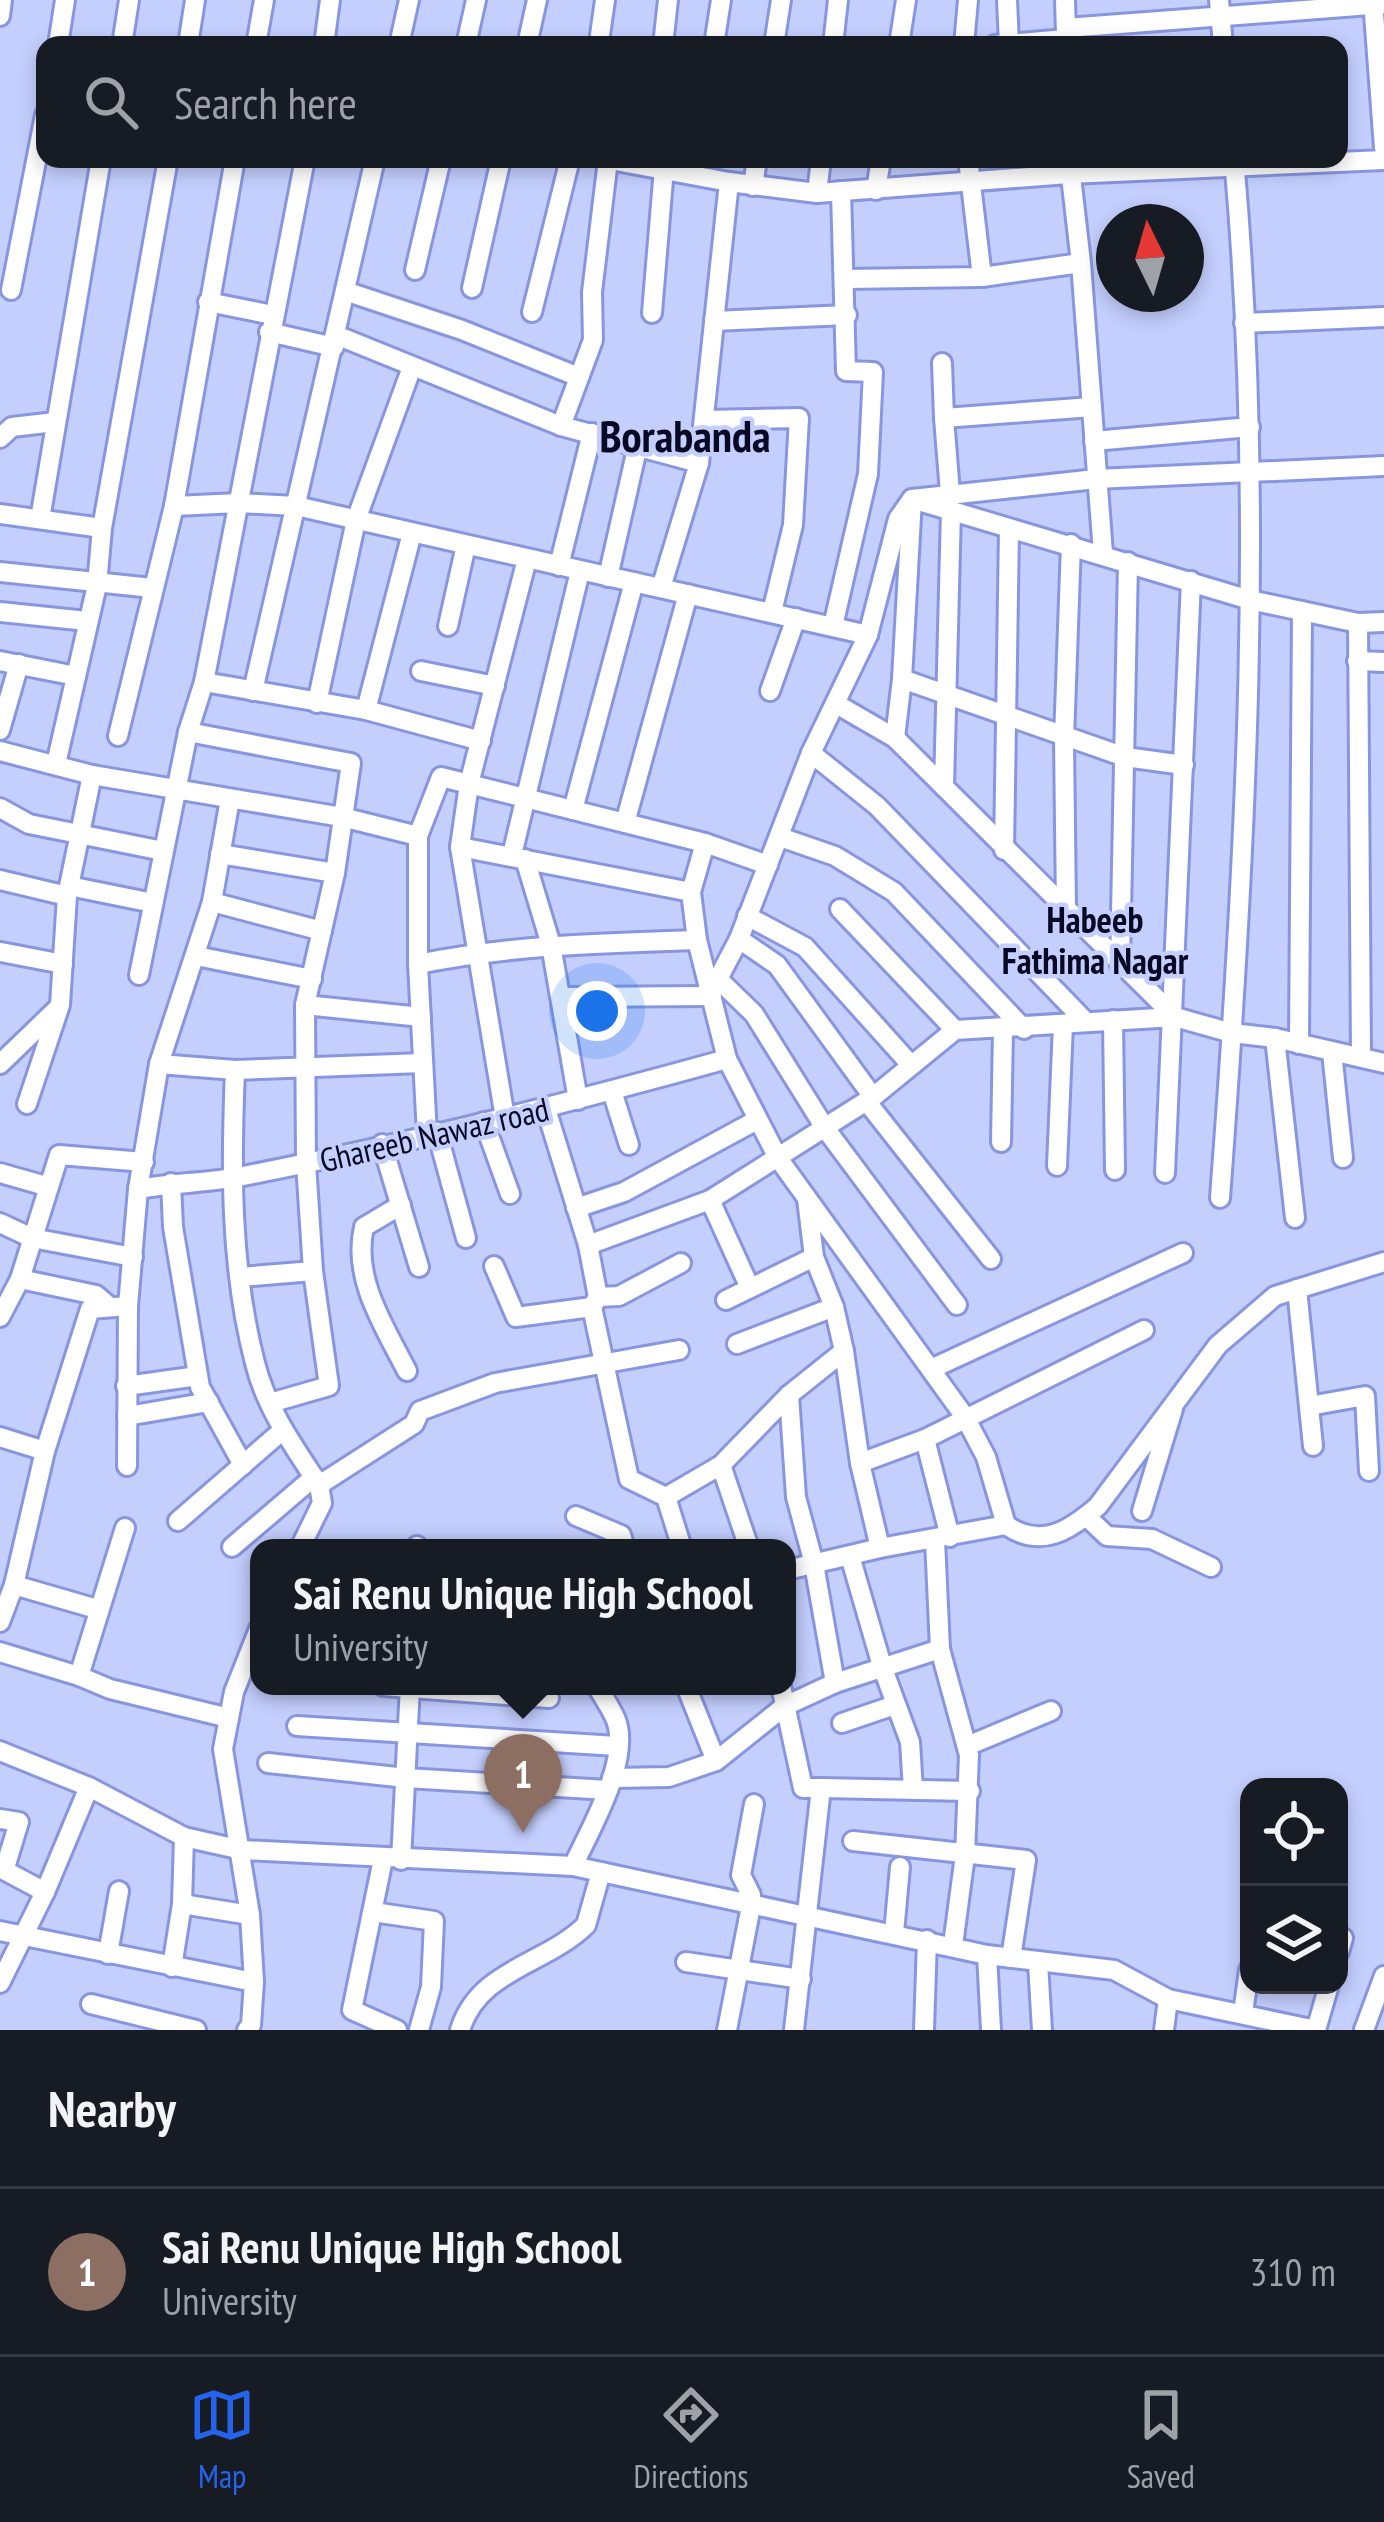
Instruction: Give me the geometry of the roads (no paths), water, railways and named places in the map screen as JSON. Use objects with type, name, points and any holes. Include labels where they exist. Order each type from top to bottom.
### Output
[{"type":"street","points":[[0,16],[2,0]]},
{"type":"street","points":[[59,36],[65,0]]},
{"type":"street","points":[[123,36],[129,0]]},
{"type":"street","points":[[189,36],[195,0]]},
{"type":"street","points":[[258,36],[264,0]]},
{"type":"street","points":[[325,36],[330,0]]},
{"type":"street","points":[[401,36],[409,0]]},
{"type":"street","points":[[468,36],[476,0]]},
{"type":"street","points":[[528,36],[537,0]]},
{"type":"street","points":[[600,34],[605,0]]},
{"type":"street","points":[[664,36],[668,0]]},
{"type":"street","points":[[716,36],[722,0]]},
{"type":"street","points":[[775,36],[781,0]]},
{"type":"street","points":[[834,36],[838,0]]},
{"type":"street","points":[[900,36],[906,0]]},
{"type":"street","points":[[965,36],[968,0]]},
{"type":"street","points":[[1007,0],[1009,36]]},
{"type":"street","points":[[1065,0],[1066,36]]},
{"type":"street","points":[[1071,36],[1220,8],[1377,3],[1384,148]]},
{"type":"street","points":[[1348,161],[1384,160]]},
{"type":"street","points":[[11,290],[36,161]]},
{"type":"street","points":[[40,519],[99,168]]},
{"type":"street","points":[[56,764],[97,585],[102,528],[166,168]]},
{"type":"street","points":[[118,736],[174,506],[233,168]]},
{"type":"street","points":[[139,975],[188,733],[204,682],[303,168]]},
{"type":"street","points":[[253,692],[373,168]]},
{"type":"street","points":[[415,270],[439,168]]},
{"type":"street","points":[[472,288],[499,168]]},
{"type":"street","points":[[532,312],[568,168]]},
{"type":"street","points":[[561,426],[592,340],[592,292],[605,168]]},
{"type":"street","points":[[658,168],[680,168]]},
{"type":"street","points":[[697,168],[729,182],[817,193],[969,182],[1018,168]]},
{"type":"street","points":[[753,186],[756,168]]},
{"type":"street","points":[[817,193],[820,168]]},
{"type":"street","points":[[876,190],[880,168]]},
{"type":"street","points":[[968,168],[982,277]]},
{"type":"street","points":[[1069,168],[1082,263],[1103,553]]},
{"type":"street","points":[[1220,1198],[1232,1034],[1250,600],[1250,427],[1234,168]]},
{"type":"street","points":[[652,313],[664,169]]},
{"type":"street","points":[[661,588],[699,464],[729,182]]},
{"type":"street","points":[[833,626],[868,474],[873,372],[846,371],[841,191]]},
{"type":"street","points":[[845,278],[982,277],[1082,263]]},
{"type":"street","points":[[345,291],[579,376]]},
{"type":"street","points":[[208,302],[412,367],[561,426],[699,464]]},
{"type":"street","points":[[714,321],[847,315]]},
{"type":"street","points":[[1244,323],[1384,317]]},
{"type":"street","points":[[942,363],[950,501],[944,788]]},
{"type":"street","points":[[317,704],[356,520],[412,367]]},
{"type":"street","points":[[944,418],[1092,407]]},
{"type":"street","points":[[704,420],[799,418],[793,525],[772,612]]},
{"type":"street","points":[[0,438],[12,427],[56,422]]},
{"type":"street","points":[[1094,441],[1250,427]]},
{"type":"street","points":[[559,566],[592,434]]},
{"type":"street","points":[[608,577],[637,449]]},
{"type":"street","points":[[912,499],[950,501],[1096,479],[1384,466]]},
{"type":"street","points":[[712,987],[739,939],[811,753],[868,634],[898,519],[912,499]]},
{"type":"street","points":[[895,738],[912,499]]},
{"type":"street","points":[[950,501],[1009,529],[1250,600],[1358,623],[1384,622]]},
{"type":"street","points":[[174,506],[296,506],[868,634]]},
{"type":"street","points":[[0,514],[102,528]]},
{"type":"street","points":[[1004,850],[1009,529]]},
{"type":"street","points":[[366,710],[412,533]]},
{"type":"street","points":[[1066,910],[1064,739],[1071,544]]},
{"type":"street","points":[[448,626],[466,545]]},
{"type":"street","points":[[505,1118],[460,847],[469,784],[527,559]]},
{"type":"street","points":[[1120,964],[1128,562]]},
{"type":"street","points":[[578,1100],[550,945],[518,857],[523,798],[580,571]]},
{"type":"street","points":[[0,572],[152,589]]},
{"type":"street","points":[[1165,1173],[1191,581]]},
{"type":"street","points":[[573,810],[634,582]]},
{"type":"street","points":[[625,823],[688,594]]},
{"type":"street","points":[[1299,1043],[1303,611]]},
{"type":"street","points":[[0,612],[87,621]]},
{"type":"street","points":[[770,692],[796,618]]},
{"type":"street","points":[[1358,623],[1361,1057]]},
{"type":"street","points":[[1357,661],[1384,662]]},
{"type":"street","points":[[0,730],[9,662],[76,676]]},
{"type":"street","points":[[422,670],[495,686]]},
{"type":"street","points":[[902,679],[1125,758],[1184,765]]},
{"type":"street","points":[[204,682],[366,710],[481,741]]},
{"type":"street","points":[[838,704],[895,738],[1175,1017]]},
{"type":"street","points":[[188,733],[351,763],[335,873],[305,1005],[306,1163],[313,1271],[328,1386],[270,1403]]},
{"type":"street","points":[[0,751],[92,775],[342,817],[418,836]]},
{"type":"street","points":[[811,753],[877,806],[1086,1022]]},
{"type":"street","points":[[27,1104],[61,1005],[68,891],[92,775]]},
{"type":"street","points":[[466,1238],[432,1133],[423,1064],[418,836],[441,777],[705,843],[768,865]]},
{"type":"street","points":[[128,1466],[119,1307],[133,1257],[138,1189],[158,1064],[212,902],[230,799]]},
{"type":"street","points":[[0,808],[29,824],[163,851]]},
{"type":"street","points":[[780,837],[836,856],[894,892],[1024,1029]]},
{"type":"street","points":[[705,843],[691,892],[697,940],[727,1059],[778,1158],[965,1417],[986,1457],[1006,1525],[1022,1536],[1042,1537],[1074,1526],[1098,1506],[1218,1345],[1275,1296],[1384,1262]]},
{"type":"street","points":[[460,847],[691,892]]},
{"type":"street","points":[[220,854],[335,873]]},
{"type":"street","points":[[0,880],[153,903]]},
{"type":"street","points":[[212,902],[322,932]]},
{"type":"street","points":[[840,909],[955,1030]]},
{"type":"street","points":[[747,916],[806,947],[911,1065]]},
{"type":"street","points":[[739,939],[777,964],[870,1100],[991,1259]]},
{"type":"street","points":[[418,964],[476,952],[550,945],[697,940]]},
{"type":"street","points":[[1,952],[63,964]]},
{"type":"street","points":[[196,956],[312,980]]},
{"type":"street","points":[[562,997],[712,987],[754,1014],[825,1128],[957,1305]]},
{"type":"street","points":[[0,1064],[61,1005]]},
{"type":"street","points":[[305,1005],[421,1017]]},
{"type":"street","points":[[587,1245],[710,1200],[870,1100],[955,1030],[1175,1017],[1232,1034],[1275,1038],[1384,1063]]},
{"type":"street","points":[[1113,1021],[1115,1170]]},
{"type":"street","points":[[1057,1166],[1063,1024]]},
{"type":"street","points":[[1001,1142],[1003,1030]]},
{"type":"street","points":[[1275,1038],[1294,1219]]},
{"type":"street","points":[[1332,1052],[1342,1158]]},
{"type":"street","name":"Ghareeb Nawaz road","points":[[138,1189],[306,1163],[546,1109],[727,1059]]},
{"type":"street","points":[[158,1064],[236,1070],[423,1064]]},
{"type":"street","points":[[236,1070],[230,1178],[240,1277],[255,1365],[284,1430],[317,1481],[322,1503],[304,1539]]},
{"type":"street","points":[[612,1091],[629,1145]]},
{"type":"street","points":[[546,1109],[587,1245],[602,1364],[629,1480],[665,1497],[679,1539]]},
{"type":"street","points":[[576,1208],[624,1192],[757,1120]]},
{"type":"street","points":[[484,1122],[510,1194]]},
{"type":"street","points":[[382,1144],[419,1267]]},
{"type":"street","points":[[0,1317],[20,1279],[59,1155],[144,1162]]},
{"type":"street","points":[[0,1173],[46,1186]]},
{"type":"street","points":[[171,1183],[173,1227],[199,1376],[243,1465]]},
{"type":"street","points":[[806,1195],[814,1257],[834,1306],[844,1351],[860,1462],[880,1548]]},
{"type":"street","points":[[710,1200],[750,1288]]},
{"type":"street","points":[[401,1205],[364,1227],[358,1252],[377,1313],[407,1371]]},
{"type":"street","points":[[0,1223],[32,1238],[133,1257]]},
{"type":"street","points":[[931,1369],[1183,1252]]},
{"type":"street","points":[[726,1300],[814,1257]]},
{"type":"street","points":[[494,1266],[516,1318],[619,1296],[681,1263]]},
{"type":"street","points":[[240,1277],[313,1271]]},
{"type":"street","points":[[20,1279],[96,1294],[119,1307]]},
{"type":"street","points":[[1297,1289],[1313,1446]]},
{"type":"street","points":[[737,1343],[834,1306]]},
{"type":"street","points":[[1,1617],[14,1585],[45,1451],[90,1309],[119,1307]]},
{"type":"street","points":[[860,1462],[926,1439],[1144,1330]]},
{"type":"street","points":[[232,1547],[317,1481],[414,1424],[420,1411],[495,1383],[679,1349]]},
{"type":"street","points":[[665,1497],[721,1465],[789,1395],[844,1351]]},
{"type":"street","points":[[126,1385],[199,1376]]},
{"type":"street","points":[[789,1395],[796,1497],[814,1564],[835,1683]]},
{"type":"street","points":[[1309,1406],[1365,1396],[1369,1471]]},
{"type":"street","points":[[1142,1510],[1176,1399]]},
{"type":"street","points":[[127,1416],[208,1402]]},
{"type":"street","points":[[178,1521],[284,1430]]},
{"type":"street","points":[[0,1437],[45,1451]]},
{"type":"street","points":[[926,1439],[943,1539],[940,1649],[967,1745],[970,1791],[953,1945]]},
{"type":"street","points":[[721,1465],[746,1539]]},
{"type":"street","points":[[576,1516],[622,1539]]},
{"type":"street","points":[[1086,1516],[1107,1537],[1152,1539],[1211,1567]]},
{"type":"street","points":[[796,1568],[1006,1525]]},
{"type":"street","points":[[79,1676],[125,1528]]},
{"type":"street","points":[[850,1556],[910,1742],[913,1790]]},
{"type":"street","points":[[14,1585],[98,1609]]},
{"type":"street","points":[[247,2030],[254,1982],[250,1915],[223,1749],[250,1647]]},
{"type":"street","points":[[796,1693],[940,1649]]},
{"type":"street","points":[[0,1652],[110,1690],[229,1718]]},
{"type":"street","points":[[398,2030],[352,2010],[373,1912],[392,1860],[406,1778],[410,1695]]},
{"type":"street","points":[[511,1695],[549,1698],[547,1695]]},
{"type":"street","points":[[573,1866],[610,1784],[617,1746],[618,1724],[602,1695]]},
{"type":"street","points":[[690,1695],[716,1761]]},
{"type":"street","points":[[783,1696],[803,1788],[970,1791]]},
{"type":"street","points":[[268,1763],[406,1778],[610,1784],[669,1777],[716,1761],[783,1696]]},
{"type":"street","points":[[842,1723],[895,1705]]},
{"type":"street","points":[[967,1745],[1051,1711]]},
{"type":"street","points":[[297,1726],[617,1746]]},
{"type":"street","points":[[0,1751],[89,1786],[184,1837],[242,1850],[573,1866],[987,1955],[1114,1970],[1168,1999],[1316,2030],[1326,1994]]},
{"type":"street","points":[[0,1983],[89,1786]]},
{"type":"street","points":[[794,2030],[821,1788]]},
{"type":"street","points":[[728,2030],[751,1906],[741,1875],[754,1804]]},
{"type":"street","points":[[0,1819],[19,1822],[2,1868],[45,1892]]},
{"type":"street","points":[[172,1967],[182,1904],[184,1837]]},
{"type":"street","points":[[853,1841],[1026,1860],[1011,1958]]},
{"type":"street","points":[[894,1933],[900,1867]]},
{"type":"street","points":[[460,2030],[467,2006],[500,1977],[586,1925],[601,1872]]},
{"type":"street","points":[[107,1954],[119,1892]]},
{"type":"street","points":[[182,1904],[250,1915]]},
{"type":"street","points":[[373,1912],[434,1921],[431,1987],[418,2030]]},
{"type":"street","points":[[0,1931],[254,1982]]},
{"type":"street","points":[[924,2030],[927,1940]]},
{"type":"street","points":[[987,1955],[991,2030]]},
{"type":"street","points":[[686,1962],[801,1979]]},
{"type":"street","points":[[1038,1963],[1042,2030]]},
{"type":"street","points":[[1364,2030],[1384,1976]]},
{"type":"street","points":[[1243,2013],[1246,1994]]},
{"type":"street","points":[[1165,2030],[1168,1999]]},
{"type":"street","points":[[91,2004],[123,2021],[196,2030]]},
{"type":"place","name":"Sai Renu Unique High School","points":[[523,1833]]},
{"type":"district","name":"Borabanda","points":[[685,435]]},
{"type":"district","name":"Habeeb Fathima Nagar","points":[[1095,940]]}]
